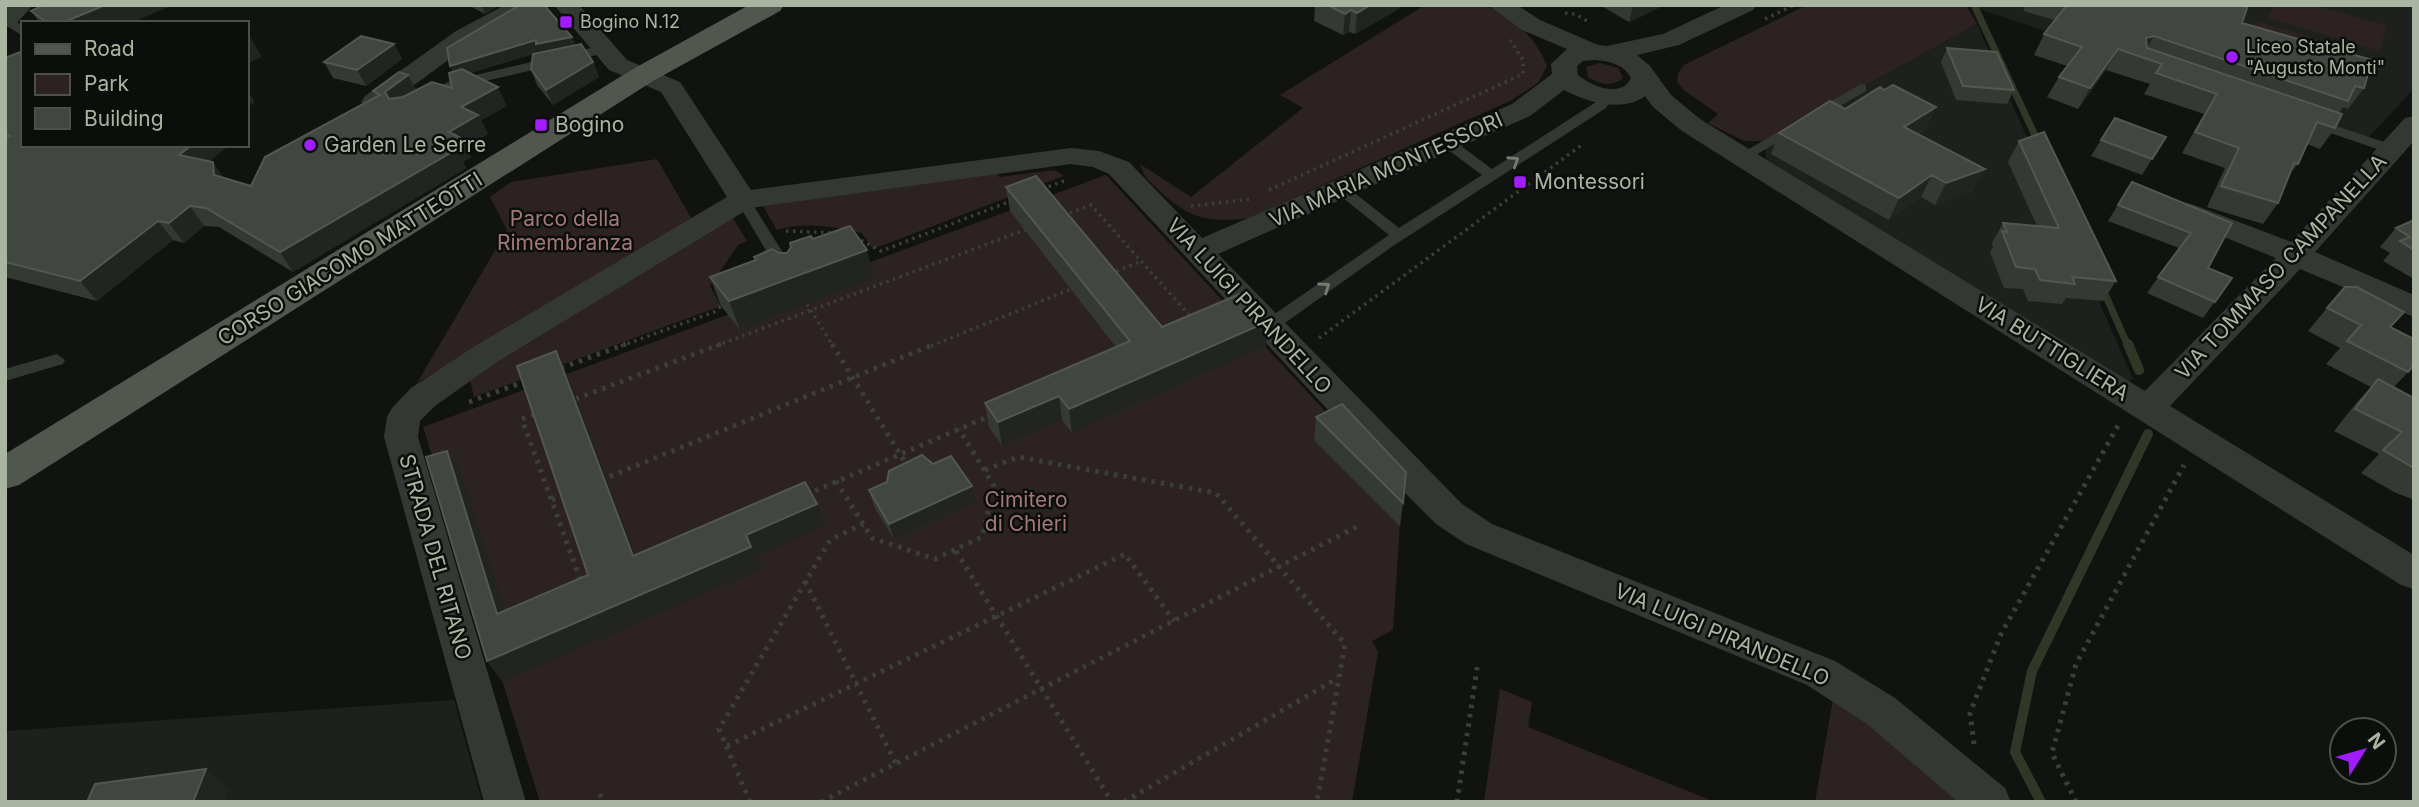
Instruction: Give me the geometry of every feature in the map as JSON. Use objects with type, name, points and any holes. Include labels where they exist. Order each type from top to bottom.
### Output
[{"type":"main road","name":"CORSO GIACOMO MATTEOTTI","points":[[5,474],[643,75],[770,5]]},
{"type":"street","points":[[5,19],[19,5]]},
{"type":"street","points":[[356,115],[465,36],[524,5]]},
{"type":"street","points":[[1500,5],[1565,71]]},
{"type":"street","points":[[1602,52],[1670,40],[1745,5]]},
{"type":"street","points":[[566,6],[618,65],[671,87],[743,200]]},
{"type":"street","points":[[1521,29],[1628,60],[1643,74]]},
{"type":"street","points":[[1606,96],[1636,91],[1643,85],[1643,74],[1670,40]]},
{"type":"street","name":"VIA MARIA MONTESSORI","points":[[1521,110],[1565,71],[1575,55],[1602,52]]},
{"type":"street","name":"VIA BUTTIGLIERA","points":[[1565,71],[1577,88],[1691,125]]},
{"type":"street","name":"VIA BUTTIGLIERA","points":[[1643,74],[1662,101],[1691,125],[2414,574]]},
{"type":"street","name":"VIA MARIA MONTESSORI","points":[[1199,251],[1521,110],[1606,96]]},
{"type":"street","name":"VIA TOMMASO CAMPANELLA","points":[[2140,404],[2296,255],[2414,124]]},
{"type":"street","name":"VIA LUIGI PIRANDELLO","points":[[743,200],[1071,156],[1100,159],[1119,168],[1176,211],[1199,251],[1449,514],[1479,534],[1821,673],[1881,710],[1985,797]]},
{"type":"street","name":"STRADA DEL RITANO","points":[[505,802],[401,437],[404,417],[423,397],[460,372],[743,200]]},
{"type":"street","points":[[2157,200],[2296,255],[2414,307]]},
{"type":"street","name":"VIA MARIA MONTESSORI","points":[[1176,211],[1210,229],[1252,230]]},
{"type":"street","name":"VIA MARIA MONTESSORI","points":[[1242,298],[1239,262],[1252,230]]},
{"type":"lane","points":[[5,19],[21,31]]},
{"type":"lane","points":[[412,107],[454,84],[604,49]]},
{"type":"lane","points":[[1742,157],[1861,88]]},
{"type":"lane","points":[[1269,326],[1399,235],[1601,105],[1606,96]]},
{"type":"lane","points":[[2299,117],[2392,149]]},
{"type":"lane","points":[[1448,143],[1492,176]]},
{"type":"lane","points":[[1342,190],[1399,235]]},
{"type":"lane","points":[[743,200],[789,275]]},
{"type":"lane","points":[[5,375],[57,360]]},
{"type":"path","points":[[1263,193],[1523,74],[1523,60],[1510,40],[1521,29]]},
{"type":"path","points":[[1296,355],[1593,136]]},
{"type":"path","points":[[1033,193],[1071,179]]},
{"type":"path","points":[[851,236],[881,251],[1020,198]]},
{"type":"path","points":[[1176,211],[1192,206],[1252,199]]},
{"type":"path","points":[[1091,205],[1142,261],[1199,326],[584,590],[522,419],[1091,205]]},
{"type":"path","points":[[781,233],[790,230],[841,234]]},
{"type":"path","points":[[1104,276],[1142,261]]},
{"type":"path","points":[[589,485],[1079,286]]},
{"type":"path","points":[[807,304],[909,469]]},
{"type":"path","points":[[559,369],[714,312],[721,306]]},
{"type":"path","points":[[460,372],[468,402],[533,379]]},
{"type":"path","points":[[1985,797],[1970,713],[2001,634],[2140,404]]},
{"type":"path","points":[[836,481],[872,538],[934,559],[956,551],[982,537],[994,486],[959,429]]},
{"type":"path","points":[[2076,802],[2052,753],[2076,664],[2198,439]]},
{"type":"path","points":[[985,470],[1018,457],[1216,493],[1345,644],[1317,802]]},
{"type":"path","points":[[552,500],[577,490]]},
{"type":"path","points":[[750,802],[719,729],[830,540],[863,524]]},
{"type":"path","points":[[821,802],[1362,524]]},
{"type":"path","points":[[956,551],[1112,802]]},
{"type":"path","points":[[727,746],[1125,554],[1174,621]]},
{"type":"path","points":[[805,581],[896,764]]},
{"type":"path","points":[[1457,802],[1478,662]]},
{"type":"path","points":[[1125,802],[1339,678]]},
{"type":"path","points":[[600,794],[602,802]]},
{"type":"shaded area","points":[[1978,5],[2414,5],[2414,89],[2368,138],[1979,9]]},
{"type":"shaded area","points":[[1977,24],[2133,379],[2125,383],[1766,161],[1765,141]]},
{"type":"shaded area","points":[[454,700],[482,802],[5,802],[5,731]]},
{"type":"green space","points":[[1465,3],[1486,6],[1515,22],[1537,47],[1547,66],[1538,83],[1510,101],[1249,218],[1210,219],[1190,213],[1170,200],[1145,175],[1140,164],[1191,197],[1303,108],[1280,95],[1425,5]]},
{"type":"green space","points":[[1807,5],[1966,5],[1977,24],[1765,141],[1744,141],[1708,123],[1718,114],[1685,91],[1677,82],[1678,73],[1684,65]]},
{"type":"green space","points":[[2275,5],[2314,5],[2387,26],[2379,51],[2268,18]]},
{"type":"green space","points":[[2256,21],[2348,48],[2341,70],[2246,41]]},
{"type":"green space","points":[[1600,63],[1618,68],[1623,78],[1606,84],[1588,77],[1586,67]]},
{"type":"green space","name":"Parco della Rimembranza","points":[[657,159],[693,221],[417,383],[507,230],[490,197],[511,182]]},
{"type":"green space","points":[[1054,170],[1064,176],[873,249],[862,233],[852,231],[809,225],[777,230],[763,206],[998,171],[999,177]]},
{"type":"green space","name":"Cimitero di Chieri","points":[[1106,175],[1402,494],[1393,630],[1372,641],[1378,652],[1352,802],[540,802],[423,427]]},
{"type":"green space","points":[[731,215],[747,241],[738,245],[710,286],[721,306],[474,397],[469,376]]},
{"type":"green space","points":[[1500,689],[1532,702],[1528,727],[1715,802],[1484,802]]},
{"type":"green space","points":[[1838,693],[1969,802],[1815,802],[1833,699]]},
{"type":"building","points":[[44,5],[105,5],[67,21],[45,21],[31,11]]},
{"type":"building","points":[[520,5],[544,5],[572,37],[536,44],[536,40],[450,66],[447,48]]},
{"type":"building","points":[[1328,5],[1370,5],[1357,13],[1351,10],[1345,14]]},
{"type":"building","points":[[2067,5],[2248,5],[2242,23],[2372,60],[2364,88],[2355,86],[2348,101],[2154,36],[2146,38],[2147,48],[2342,114],[2335,128],[2317,122],[2298,164],[2294,163],[2278,203],[2221,186],[2239,148],[2195,132],[2217,94],[2156,73],[2162,64],[2118,49],[2090,88],[2059,77],[2082,47],[2044,34]]},
{"type":"building","points":[[361,36],[394,44],[357,70],[324,62]]},
{"type":"building","points":[[581,44],[593,62],[546,90],[531,69],[533,54]]},
{"type":"building","points":[[1947,48],[1997,52],[2014,90],[1963,86]]},
{"type":"building","points":[[21,52],[21,147],[189,147],[179,155],[213,162],[214,175],[251,186],[265,157],[380,95],[373,91],[399,72],[408,75],[385,92],[389,99],[403,97],[432,82],[452,88],[449,73],[462,69],[498,87],[461,107],[478,115],[449,132],[461,138],[449,145],[457,149],[280,252],[206,208],[190,206],[169,223],[158,221],[80,281],[5,262],[5,139],[10,136],[5,133],[5,58]]},
{"type":"building","points":[[1893,85],[1936,107],[1904,127],[1985,169],[1946,183],[1932,175],[1899,198],[1779,133],[1830,101],[1845,109],[1880,87],[1884,90]]},
{"type":"building","points":[[2115,118],[2166,137],[2152,159],[2101,140]]},
{"type":"building","points":[[2044,132],[2116,281],[2072,277],[2075,284],[2040,280],[2035,269],[2016,267],[2002,231],[2007,232],[2003,223],[2059,228],[2019,141]]},
{"type":"building","points":[[1036,176],[1162,327],[1240,294],[1267,322],[1069,409],[1059,396],[998,422],[985,403],[1130,341],[1006,187]]},
{"type":"building","points":[[2132,182],[2232,223],[2208,268],[2232,278],[2215,302],[2158,277],[2191,233],[2118,205]]},
{"type":"building","points":[[2414,220],[2414,250],[2400,241],[2410,237],[2396,228]]},
{"type":"building","points":[[850,226],[867,250],[729,301],[710,277],[756,260],[754,257],[772,249],[787,253],[791,247],[790,243],[811,236],[813,239]]},
{"type":"building","points":[[2345,287],[2357,287],[2404,312],[2390,327],[2414,339],[2414,365],[2408,372],[2347,341],[2361,325],[2327,308]]},
{"type":"building","points":[[556,351],[633,556],[805,482],[817,504],[746,535],[751,547],[487,661],[426,457],[447,451],[497,614],[588,575],[517,366]]},
{"type":"building","points":[[2378,379],[2414,398],[2414,468],[2383,450],[2402,432],[2355,409]]},
{"type":"building","points":[[1342,404],[1406,472],[1403,503],[1316,417]]},
{"type":"building","points":[[922,455],[933,464],[951,456],[972,486],[889,524],[869,490],[887,482],[889,471]]},
{"type":"building","points":[[206,769],[193,802],[87,802],[95,784]]},
{"type":"waterway","points":[[1974,5],[2040,146]]},
{"type":"waterway","points":[[2102,287],[2128,346]]},
{"type":"waterway","points":[[2128,344],[2139,370]]},
{"type":"waterway","points":[[2041,802],[2015,752],[2032,671],[2148,434]]},
{"type":"place","name":"Bogino N.12","points":[[566,22]]},
{"type":"place","name":"Liceo Statale \"Augusto Monti\"","points":[[2232,57]]},
{"type":"place","name":"Bogino","points":[[541,125]]},
{"type":"place","name":"Garden Le Serre","points":[[310,145]]},
{"type":"place","name":"Montessori","points":[[1520,182]]}]
